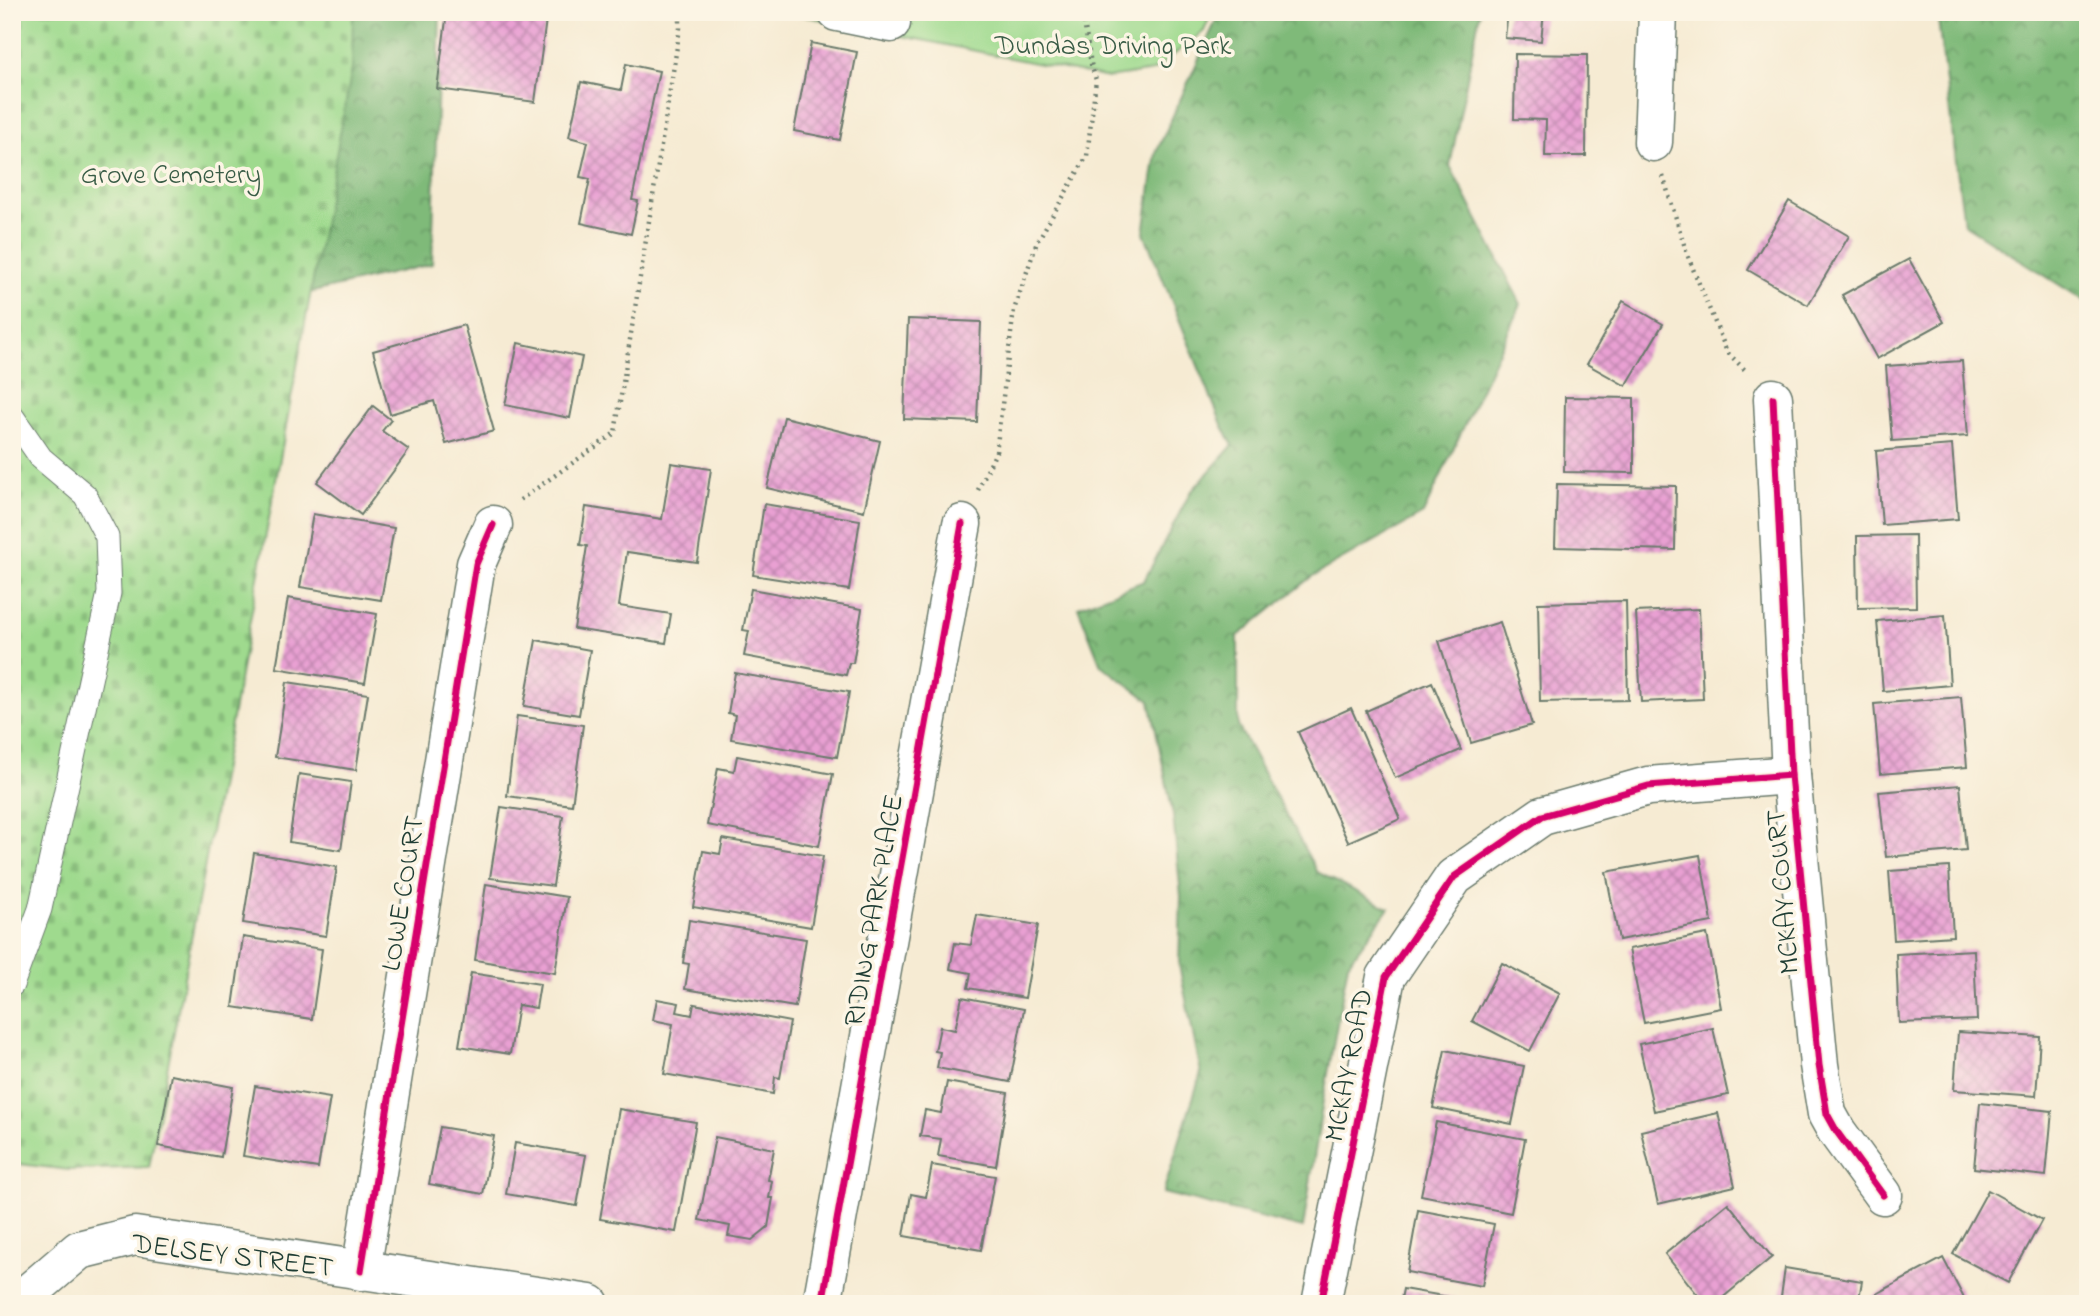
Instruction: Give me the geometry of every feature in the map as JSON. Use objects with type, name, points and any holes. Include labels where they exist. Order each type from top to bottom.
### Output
[{"type":"street","points":[[837,12],[891,23]]},
{"type":"street","points":[[1653,142],[1657,12]]},
{"type":"street","name":"MCKAY COURT","points":[[1773,398],[1791,775],[1819,1065],[1827,1114],[1883,1195]]},
{"type":"street","name":"RIDING PARK PLACE","points":[[822,1304],[962,524]]},
{"type":"street","name":"LOWE COURT","points":[[361,1271],[475,564],[493,525]]},
{"type":"street","name":"MCKAY ROAD","points":[[1321,1304],[1386,977],[1454,877],[1542,816],[1648,786],[1791,775]]},
{"type":"street","name":"DELSEY STREET","points":[[22,1304],[30,1292],[79,1250],[135,1236],[590,1304]]},
{"type":"lane","points":[[12,416],[41,458],[85,495],[107,537],[108,593],[40,909],[12,985]]},
{"type":"lane","points":[[12,453],[41,458]]},
{"type":"path","points":[[493,525],[520,500],[615,433],[680,12]]},
{"type":"path","points":[[962,524],[996,452],[1013,310],[1037,242],[1087,156],[1096,80],[1080,12]]},
{"type":"path","points":[[1653,142],[1687,254],[1727,352],[1773,398]]},
{"type":"green space","name":"Grove Cemetery","points":[[12,12],[353,12],[352,69],[149,1167],[69,1170],[12,1163]]},
{"type":"green space","points":[[107,12],[440,12],[432,264],[287,298]]},
{"type":"green space","name":"Dundas Driving Park","points":[[785,12],[1212,12],[1204,31],[1153,71],[1108,78]]},
{"type":"green space","points":[[1220,12],[1480,12],[1450,166],[1521,304],[1423,514],[1311,577],[1238,636],[1238,726],[1317,872],[1389,908],[1348,964],[1303,1228],[1163,1193],[1201,1073],[1179,965],[1181,896],[1173,815],[1150,701],[1101,665],[1078,607],[1144,581],[1190,493],[1233,445],[1223,427],[1144,233],[1156,153]]},
{"type":"green space","points":[[1937,12],[2088,12],[2088,303],[1964,224]]},
{"type":"building","points":[[447,12],[547,12],[535,102],[437,89]]},
{"type":"building","points":[[1508,12],[1544,12],[1541,41],[1505,38]]},
{"type":"building","points":[[811,43],[857,52],[840,140],[794,131]]},
{"type":"building","points":[[1515,54],[1587,55],[1586,156],[1545,156],[1546,120],[1514,119]]},
{"type":"building","points":[[626,64],[659,71],[632,200],[638,201],[631,234],[581,223],[590,179],[580,177],[588,142],[569,137],[581,82],[621,90]]},
{"type":"building","points":[[1789,201],[1849,236],[1808,305],[1748,270]]},
{"type":"building","points":[[1909,259],[1944,322],[1877,359],[1842,295]]},
{"type":"building","points":[[1623,301],[1663,324],[1626,386],[1587,364]]},
{"type":"building","points":[[908,319],[981,322],[977,422],[904,419]]},
{"type":"building","points":[[464,325],[494,431],[446,444],[434,401],[390,414],[373,351]]},
{"type":"building","points":[[518,343],[582,357],[570,418],[505,405]]},
{"type":"building","points":[[1962,361],[1968,436],[1892,441],[1886,366]]},
{"type":"building","points":[[1565,397],[1634,398],[1634,473],[1564,472]]},
{"type":"building","points":[[373,406],[391,420],[382,431],[409,450],[361,515],[317,482]]},
{"type":"building","points":[[784,417],[880,441],[864,511],[767,488]]},
{"type":"building","points":[[1952,445],[1958,519],[1882,525],[1876,451]]},
{"type":"building","points":[[671,463],[711,469],[697,562],[627,552],[619,606],[671,614],[666,643],[574,629],[587,546],[580,545],[586,507],[662,519]]},
{"type":"building","points":[[1557,484],[1676,486],[1675,550],[1555,547]]},
{"type":"building","points":[[764,504],[860,520],[849,590],[753,575]]},
{"type":"building","points":[[313,514],[394,528],[381,600],[300,587]]},
{"type":"building","points":[[1915,535],[1916,607],[1858,608],[1857,536]]},
{"type":"building","points":[[751,589],[862,609],[853,663],[849,663],[846,675],[744,656],[749,631],[743,630]]},
{"type":"building","points":[[288,598],[377,614],[365,683],[276,668]]},
{"type":"building","points":[[1626,601],[1628,700],[1540,702],[1538,603]]},
{"type":"building","points":[[1699,609],[1703,699],[1641,702],[1636,612]]},
{"type":"building","points":[[1945,615],[1950,685],[1883,691],[1877,621]]},
{"type":"building","points":[[1500,622],[1532,725],[1471,743],[1439,641]]},
{"type":"building","points":[[536,640],[590,650],[579,715],[524,706]]},
{"type":"building","points":[[735,673],[849,692],[837,757],[731,739],[735,715],[728,713]]},
{"type":"building","points":[[287,682],[368,694],[356,770],[275,757]]},
{"type":"building","points":[[1432,682],[1461,750],[1395,778],[1366,711]]},
{"type":"building","points":[[1961,697],[1967,767],[1880,774],[1874,704]]},
{"type":"building","points":[[1351,708],[1400,819],[1348,842],[1298,732]]},
{"type":"building","points":[[517,716],[583,725],[572,805],[507,796]]},
{"type":"building","points":[[737,756],[833,774],[819,846],[707,825],[718,768],[734,771]]},
{"type":"building","points":[[299,774],[351,782],[341,850],[289,842]]},
{"type":"building","points":[[1960,785],[1966,850],[1886,857],[1879,792]]},
{"type":"building","points":[[501,807],[563,816],[553,886],[490,878]]},
{"type":"building","points":[[723,839],[823,856],[811,927],[693,907],[703,851],[720,854]]},
{"type":"building","points":[[254,853],[337,867],[326,936],[243,923]]},
{"type":"building","points":[[1700,855],[1712,922],[1619,940],[1606,872]]},
{"type":"building","points":[[1949,867],[1953,936],[1894,940],[1889,871]]},
{"type":"building","points":[[486,884],[567,897],[555,973],[475,960]]},
{"type":"building","points":[[977,915],[1038,925],[1025,998],[968,988],[971,973],[950,969],[955,943],[971,945]]},
{"type":"building","points":[[689,920],[806,939],[795,1007],[685,989],[689,964],[683,963]]},
{"type":"building","points":[[1707,934],[1721,1008],[1644,1023],[1629,949]]},
{"type":"building","points":[[243,937],[322,949],[312,1019],[233,1007]]},
{"type":"building","points":[[1974,950],[1977,1020],[1899,1023],[1896,954]]},
{"type":"building","points":[[1502,963],[1560,993],[1530,1051],[1472,1021]]},
{"type":"building","points":[[471,973],[540,984],[536,1008],[518,1005],[510,1054],[459,1046]]},
{"type":"building","points":[[962,997],[1024,1009],[1010,1082],[937,1068],[940,1052],[935,1051],[940,1027],[955,1030]]},
{"type":"building","points":[[657,999],[679,1003],[677,1012],[692,1015],[694,1004],[790,1022],[780,1078],[775,1077],[773,1094],[664,1074],[673,1024],[653,1020]]},
{"type":"building","points":[[1713,1028],[1728,1095],[1654,1111],[1639,1044]]},
{"type":"building","points":[[1958,1032],[2040,1037],[2036,1096],[1954,1090]]},
{"type":"building","points":[[1445,1050],[1524,1066],[1512,1124],[1433,1108]]},
{"type":"building","points":[[171,1075],[233,1087],[221,1157],[158,1146]]},
{"type":"building","points":[[947,1082],[1008,1093],[996,1166],[938,1156],[941,1139],[920,1136],[925,1110],[941,1113]]},
{"type":"building","points":[[255,1086],[330,1098],[318,1168],[243,1156]]},
{"type":"building","points":[[1980,1103],[2052,1111],[2046,1176],[1974,1168]]},
{"type":"building","points":[[619,1109],[696,1122],[676,1232],[600,1219]]},
{"type":"building","points":[[1718,1113],[1735,1186],[1658,1204],[1641,1131]]},
{"type":"building","points":[[1436,1122],[1525,1139],[1511,1213],[1421,1195]]},
{"type":"building","points":[[440,1127],[494,1136],[483,1194],[429,1184]]},
{"type":"building","points":[[715,1137],[774,1149],[768,1180],[772,1181],[769,1198],[773,1198],[768,1227],[752,1240],[728,1236],[730,1226],[699,1220]]},
{"type":"building","points":[[515,1143],[586,1155],[577,1206],[506,1194]]},
{"type":"building","points":[[932,1165],[995,1176],[981,1250],[904,1236],[911,1194],[926,1197]]},
{"type":"building","points":[[1988,1190],[2042,1220],[2008,1283],[1953,1254]]},
{"type":"building","points":[[1728,1203],[1772,1257],[1715,1304],[1705,1304],[1665,1254]]},
{"type":"building","points":[[1418,1210],[1494,1224],[1482,1286],[1407,1272]]},
{"type":"building","points":[[1943,1258],[1967,1304],[1875,1304],[1871,1297]]},
{"type":"building","points":[[1785,1268],[1862,1281],[1858,1304],[1780,1304]]},
{"type":"building","points":[[1403,1289],[1478,1302],[1478,1304],[1400,1304]]},
{"type":"cycle path","points":[[1773,398],[1791,775],[1819,1065],[1827,1114],[1883,1195]]},
{"type":"cycle path","points":[[822,1304],[962,524]]},
{"type":"cycle path","points":[[361,1271],[476,564],[493,525]]},
{"type":"cycle path","points":[[1321,1304],[1386,977],[1454,877],[1542,816],[1648,786],[1791,775]]}]
